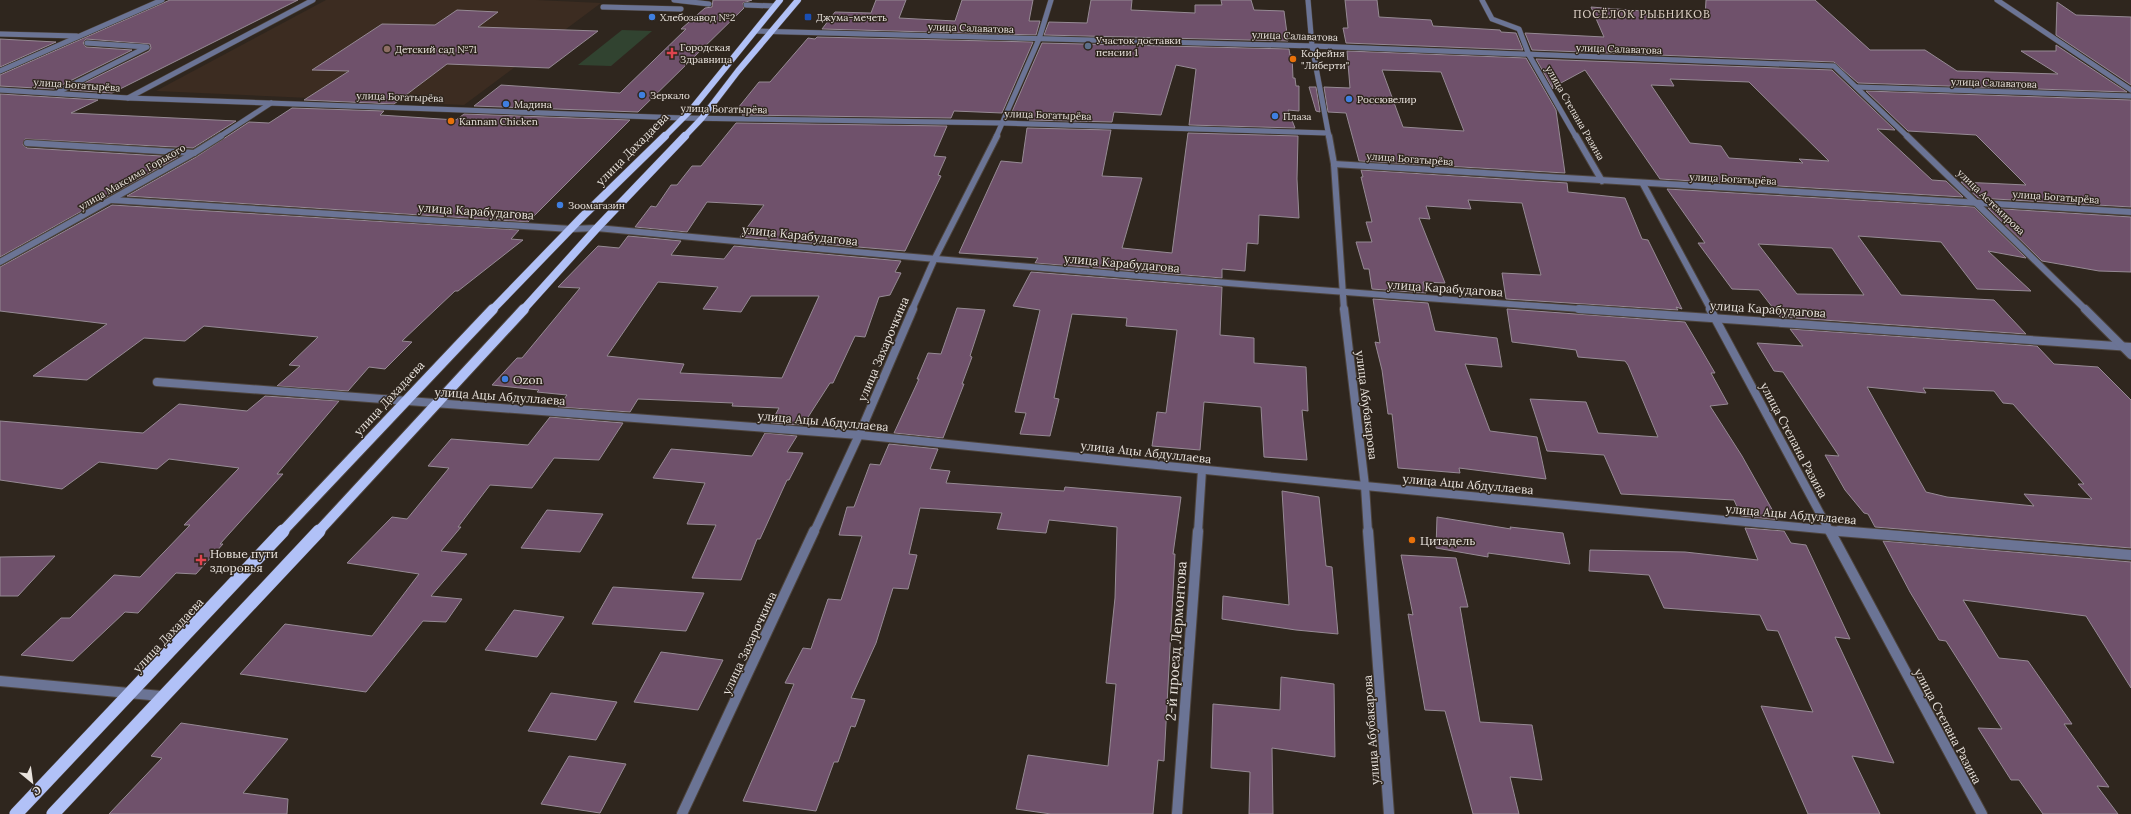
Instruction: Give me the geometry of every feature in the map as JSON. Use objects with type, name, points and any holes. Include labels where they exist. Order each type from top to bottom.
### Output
[{"type":"main road","name":"улица Дахадаева","points":[[16,814],[404,401],[572,228],[691,110],[780,0]]},
{"type":"main road","points":[[53,814],[162,696],[438,404],[597,228],[702,118],[798,0]]},
{"type":"street","points":[[0,71],[162,0]]},
{"type":"street","points":[[128,98],[314,0]]},
{"type":"street","points":[[674,0],[709,4]]},
{"type":"street","name":"улица Захарочкина","points":[[682,814],[859,435],[934,260],[1003,123],[1038,39],[1051,0]]},
{"type":"street","name":"улица Абубакарова","points":[[1308,0],[1312,46],[1334,164],[1342,293],[1366,486],[1389,814]]},
{"type":"street","name":"улица Степана Разина","points":[[1482,0],[1492,19],[1519,29],[1529,55],[1602,181]]},
{"type":"street","points":[[1998,0],[2131,90]]},
{"type":"street","points":[[746,6],[774,6]]},
{"type":"street","points":[[603,7],[681,9]]},
{"type":"street","name":"улица Салаватова","points":[[756,31],[1312,46],[1834,66]]},
{"type":"street","points":[[0,34],[77,36]]},
{"type":"street","points":[[56,93],[147,47],[87,44]]},
{"type":"street","name":"улица Астемирова","points":[[1834,66],[1977,202],[2131,355]]},
{"type":"street","name":"улица Салаватова","points":[[1856,87],[2131,96]]},
{"type":"street","name":"улица Богатырёва","points":[[0,90],[128,98],[682,118],[1003,123],[1328,133]]},
{"type":"street","name":"улица Максима Горького","points":[[0,262],[194,153],[271,103]]},
{"type":"street","points":[[27,143],[194,153]]},
{"type":"street","name":"улица Богатырёва","points":[[1334,164],[1643,184],[2131,212]]},
{"type":"street","name":"улица Степана Разина","points":[[1643,184],[1982,814]]},
{"type":"street","name":"улица Карабудагова","points":[[112,200],[572,228],[597,228],[934,260],[1342,293],[2131,347]]},
{"type":"street","name":"улица Ацы Абдуллаева","points":[[157,382],[859,435],[1202,470],[1829,530],[2131,555]]},
{"type":"street","name":"2-й проезд Лермонтова","points":[[1177,814],[1202,470]]},
{"type":"street","points":[[0,681],[162,696]]},
{"type":"shaded area","name":"Детский сад №71","points":[[326,0],[536,0],[601,3],[464,105],[156,91]]},
{"type":"green space","points":[[622,30],[652,31],[611,66],[578,65]]},
{"type":"building","points":[[170,0],[298,0],[112,93],[70,90],[149,51],[151,48],[150,44],[86,39],[83,43],[86,47],[132,50],[54,89],[0,86],[0,75]]},
{"type":"building","points":[[713,0],[752,0],[743,3],[744,8],[638,112],[474,106],[501,85],[620,93],[686,29],[681,29],[705,8],[712,7]]},
{"type":"building","points":[[876,0],[906,0],[899,18],[955,21],[962,0],[1033,0],[1029,21],[1040,21],[1036,35],[822,29],[835,12],[871,13]]},
{"type":"building","points":[[1091,0],[1132,0],[1131,10],[1195,13],[1195,5],[1222,5],[1221,0],[1251,0],[1254,10],[1284,11],[1288,41],[1044,35],[1049,22],[1087,23]]},
{"type":"building","points":[[1345,0],[1377,0],[1379,17],[1431,20],[1433,26],[1500,30],[1501,32],[1516,33],[1523,50],[1346,43],[1343,28],[1348,28]]},
{"type":"building","points":[[1706,0],[1815,0],[1870,50],[1925,50],[1957,71],[2058,74],[2021,51],[2056,51],[2056,45],[2127,92],[1858,83],[1834,62],[1532,50],[1525,33],[1604,37],[1591,7],[1643,11],[1647,15],[1705,17]]},
{"type":"building","points":[[2057,2],[2076,15],[2131,17],[2131,85],[2056,35]]},
{"type":"building","points":[[457,10],[498,12],[478,27],[598,31],[549,68],[447,64],[394,104],[304,100],[349,71],[312,70],[382,24],[435,25]]},
{"type":"building","points":[[817,37],[1033,42],[1002,113],[954,111],[951,118],[742,115],[748,108],[738,108],[759,82],[770,82],[808,38],[815,39]]},
{"type":"building","points":[[0,39],[56,42],[0,67]]},
{"type":"building","points":[[1042,43],[1289,49],[1290,55],[1292,55],[1293,78],[1295,78],[1296,86],[1299,86],[1299,111],[1288,110],[1295,128],[1189,125],[1196,69],[1176,65],[1161,115],[1114,112],[1112,122],[1029,120],[1029,115],[1011,114]]},
{"type":"building","points":[[1347,51],[1526,58],[1556,110],[1565,173],[1359,161],[1346,113],[1328,112],[1324,87],[1350,88]],"holes":[[[1382,70],[1441,72],[1464,131],[1403,127]]]},
{"type":"building","points":[[1536,59],[1832,70],[1895,130],[1877,129],[1932,180],[1946,181],[1963,197],[1660,179],[1585,70],[1559,84],[1550,71],[1553,89]],"holes":[[[1670,79],[1749,82],[1829,161],[1799,159],[1803,163],[1729,158],[1721,146],[1690,143],[1651,85],[1674,86]]]},
{"type":"building","points":[[1309,87],[1316,87],[1320,112],[1316,111]]},
{"type":"building","points":[[1866,91],[2131,100],[2131,207],[1978,198],[1961,182],[2026,185],[1976,135],[1908,131]]},
{"type":"building","points":[[0,94],[98,100],[71,113],[236,121],[193,148],[25,139],[23,145],[27,148],[178,157],[0,257]]},
{"type":"building","points":[[292,108],[384,111],[380,115],[456,120],[464,114],[630,120],[528,222],[127,196],[196,157],[249,122],[269,123]]},
{"type":"building","points":[[736,123],[947,126],[934,156],[946,157],[938,175],[941,176],[905,251],[740,237],[764,205],[707,202],[687,232],[635,227],[651,206],[656,207],[671,185],[677,185],[692,166],[701,166]]},
{"type":"building","points":[[1027,128],[1111,130],[1102,176],[1142,178],[1122,248],[1172,253],[1188,133],[1298,136],[1297,179],[1299,218],[1259,215],[1258,244],[1247,243],[1245,271],[1222,269],[1222,278],[1035,263],[1038,258],[959,253],[1001,161],[1022,163]]},
{"type":"building","points":[[1361,170],[1567,183],[1568,192],[1625,198],[1642,239],[1648,240],[1682,309],[1676,307],[1678,310],[1506,299],[1502,273],[1541,275],[1522,203],[1468,200],[1471,209],[1426,206],[1430,219],[1419,218],[1445,283],[1423,282],[1426,293],[1372,289],[1369,269],[1364,269],[1356,242],[1372,242],[1366,222],[1372,222],[1361,177],[1363,177]]},
{"type":"building","points":[[1667,189],[1974,207],[2026,258],[1988,251],[2031,291],[1977,289],[1941,242],[1858,236],[1901,295],[1994,300],[2026,334],[1780,317],[1759,290],[1732,289],[1698,243],[1705,243]],"holes":[[[1758,244],[1832,248],[1864,295],[1797,294]]]},
{"type":"building","points":[[112,205],[519,230],[511,239],[523,240],[458,291],[455,291],[402,341],[412,342],[385,369],[369,367],[348,391],[277,386],[300,366],[289,365],[318,337],[204,326],[185,341],[144,338],[87,380],[33,376],[107,324],[0,311],[0,267]]},
{"type":"building","points":[[1988,208],[2131,217],[2131,272],[2099,271],[2042,261]]},
{"type":"building","points":[[628,236],[681,241],[671,255],[724,259],[734,246],[901,261],[895,272],[901,273],[890,295],[879,297],[865,337],[855,336],[833,383],[830,383],[803,425],[771,423],[779,408],[732,406],[733,403],[638,399],[630,412],[558,407],[567,395],[537,392],[539,390],[492,385],[517,358],[522,358],[580,288],[558,287],[598,246],[619,248]],"holes":[[[658,282],[718,287],[703,309],[741,312],[751,296],[819,296],[782,378],[680,373],[684,364],[607,356]]]},
{"type":"building","points":[[1031,272],[1222,287],[1220,335],[1254,338],[1254,363],[1306,367],[1308,411],[1302,410],[1307,460],[1264,457],[1261,407],[1204,402],[1200,450],[1152,446],[1157,412],[1166,413],[1177,330],[1126,326],[1127,318],[1072,314],[1054,398],[1059,399],[1050,436],[1020,434],[1026,413],[1015,412],[1040,310],[1013,306]]},
{"type":"building","points":[[1373,299],[1428,303],[1435,331],[1497,338],[1502,367],[1465,364],[1490,431],[1537,437],[1546,479],[1459,468],[1460,473],[1398,468],[1392,414],[1388,414],[1382,370],[1375,342],[1380,343]]},
{"type":"building","points":[[957,308],[985,310],[970,356],[972,357],[962,384],[964,384],[943,438],[894,433],[919,379],[917,379],[928,353],[941,354]]},
{"type":"building","points":[[1507,309],[1685,322],[1715,373],[1711,373],[1728,404],[1710,406],[1742,456],[1778,520],[1741,516],[1734,500],[1621,494],[1604,455],[1547,451],[1530,399],[1586,402],[1598,433],[1658,437],[1625,361],[1578,357],[1576,350],[1512,342]]},
{"type":"building","points":[[1790,329],[2037,346],[2054,364],[2098,367],[2131,400],[2131,548],[1875,527],[1868,514],[1864,513],[1845,490],[1825,455],[1839,456],[1783,372],[1774,371],[1757,343],[1803,346]],"holes":[[[1867,387],[1926,393],[1923,388],[1994,391],[2003,403],[2013,404],[2084,484],[2078,484],[2092,499],[2024,494],[2034,506],[1947,497],[1926,492]]]},
{"type":"building","points":[[265,396],[339,401],[277,474],[283,474],[220,544],[223,544],[196,574],[176,573],[138,613],[125,612],[73,661],[21,655],[61,618],[70,618],[114,575],[140,577],[190,525],[184,525],[239,468],[169,459],[157,469],[99,462],[62,489],[0,480],[0,421],[143,433],[179,404],[247,411]]},
{"type":"building","points":[[550,417],[623,423],[599,460],[554,458],[532,488],[490,485],[458,527],[461,527],[441,551],[467,554],[431,596],[462,599],[446,622],[423,621],[366,692],[240,674],[285,624],[372,636],[419,574],[347,563],[392,517],[407,519],[449,468],[428,466],[451,439],[528,445]]},
{"type":"building","points":[[765,433],[797,436],[787,452],[803,453],[789,480],[787,480],[760,539],[757,539],[741,580],[692,578],[716,525],[687,524],[705,483],[653,478],[671,449],[752,456]]},
{"type":"building","points":[[889,444],[938,449],[930,469],[950,471],[946,483],[1064,491],[1065,487],[1181,497],[1173,554],[1175,554],[1164,761],[1158,760],[1153,814],[1051,814],[1016,809],[1028,755],[1108,766],[1116,684],[1106,683],[1115,598],[1117,527],[1049,520],[1046,533],[997,529],[1002,513],[920,508],[909,554],[917,555],[908,589],[893,588],[876,643],[851,698],[865,700],[855,727],[851,726],[838,762],[834,762],[816,811],[743,801],[794,684],[785,683],[803,648],[811,649],[828,599],[841,600],[862,536],[839,535],[847,507],[854,507],[870,464],[880,465]]},
{"type":"building","points":[[1282,491],[1319,497],[1326,566],[1332,567],[1338,634],[1296,630],[1222,619],[1223,596],[1289,605]]},
{"type":"building","points":[[547,510],[603,514],[580,552],[521,548]]},
{"type":"building","points":[[1437,517],[1511,529],[1510,527],[1563,533],[1570,564],[1488,553],[1488,557],[1436,548]]},
{"type":"building","points":[[1745,528],[1784,531],[1791,543],[1806,545],[1850,639],[1835,637],[1894,763],[1852,756],[1880,814],[1808,814],[1761,706],[1813,712],[1778,631],[1767,630],[1760,615],[1664,608],[1649,575],[1589,571],[1590,550],[1685,552],[1758,560]]},
{"type":"building","points":[[1883,541],[2131,562],[2131,688],[2086,616],[1963,600],[1999,658],[2028,661],[2072,724],[2064,724],[2109,787],[2097,786],[2118,814],[2043,814],[2019,780],[2011,780],[1978,728],[2002,729],[1946,641],[1939,640],[1910,592]]},
{"type":"building","points":[[1401,555],[1456,558],[1468,607],[1460,607],[1480,722],[1532,725],[1542,780],[1510,777],[1519,814],[1473,814],[1445,711],[1425,710],[1408,614],[1413,615]]},
{"type":"building","points":[[55,556],[18,596],[0,596],[0,557]]},
{"type":"building","points":[[613,587],[704,593],[686,631],[592,624]]},
{"type":"building","points":[[514,610],[564,617],[537,657],[485,650]]},
{"type":"building","points":[[661,652],[723,660],[698,710],[634,702]]},
{"type":"building","points":[[1281,677],[1334,684],[1335,757],[1272,748],[1273,814],[1249,814],[1250,772],[1211,768],[1213,704],[1280,710]]},
{"type":"building","points":[[551,693],[617,702],[596,740],[528,731]]},
{"type":"building","points":[[181,723],[288,739],[243,793],[288,799],[287,814],[109,814],[162,758],[151,756]]},
{"type":"building","points":[[569,756],[626,764],[600,813],[541,804]]},
{"type":"place","name":"Хлебозавод №2","points":[[652,17]]},
{"type":"place","name":"Джума-мечеть","points":[[808,17]]},
{"type":"place","name":"Участок доставки пенсии 1","points":[[1088,46]]},
{"type":"place","name":"Детский сад №71","points":[[387,49]]},
{"type":"place","name":"Городская Здравница","points":[[672,53]]},
{"type":"place","name":"Кофейня \"Либерти\"","points":[[1293,59]]},
{"type":"place","name":"Зеркало","points":[[642,95]]},
{"type":"place","name":"Россювелир","points":[[1349,99]]},
{"type":"place","name":"Мадина","points":[[506,104]]},
{"type":"place","name":"Плаза","points":[[1275,116]]},
{"type":"place","name":"Kannam Chicken","points":[[451,121]]},
{"type":"place","name":"Зоомагазин","points":[[560,205]]},
{"type":"place","name":"Ozon","points":[[505,379]]},
{"type":"place","name":"Цитадель","points":[[1412,540]]},
{"type":"place","name":"Новые пути здоровья","points":[[201,560]]},
{"type":"district","name":"ПОСЁЛОК РЫБНИКОВ","points":[[1642,14]]}]
